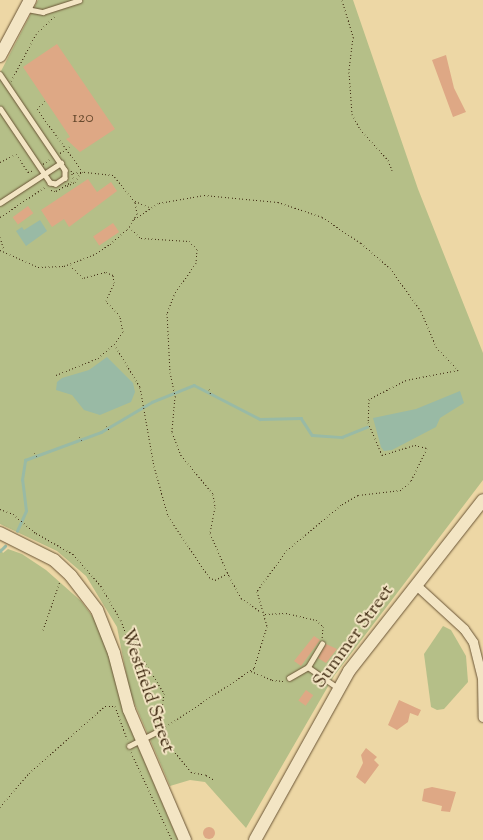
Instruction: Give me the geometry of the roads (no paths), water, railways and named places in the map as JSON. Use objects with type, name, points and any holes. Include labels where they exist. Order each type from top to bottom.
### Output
[{"type":"street","points":[[0,56],[28,5]]},
{"type":"street","name":"Summer Street","points":[[255,838],[338,687],[483,500]]},
{"type":"street","name":"Westfield Street","points":[[0,533],[40,552],[66,571],[78,585],[104,624],[141,740],[185,840]]},
{"type":"street","points":[[416,585],[464,629],[473,642],[482,678],[483,717]]},
{"type":"lane","points":[[28,5],[38,12],[55,9],[79,0]]},
{"type":"lane","points":[[0,74],[61,163],[65,178],[52,184],[0,108]]},
{"type":"lane","points":[[0,203],[61,163]]},
{"type":"lane","points":[[289,678],[308,667],[322,644]]},
{"type":"lane","points":[[308,667],[338,687]]},
{"type":"lane","points":[[129,746],[160,730]]},
{"type":"waterway","points":[[17,531],[26,511],[22,480],[25,460],[101,432],[152,402],[194,385],[260,419],[301,418],[312,435],[342,437],[367,427]]},
{"type":"waterway","points":[[0,551],[5,546]]}]
